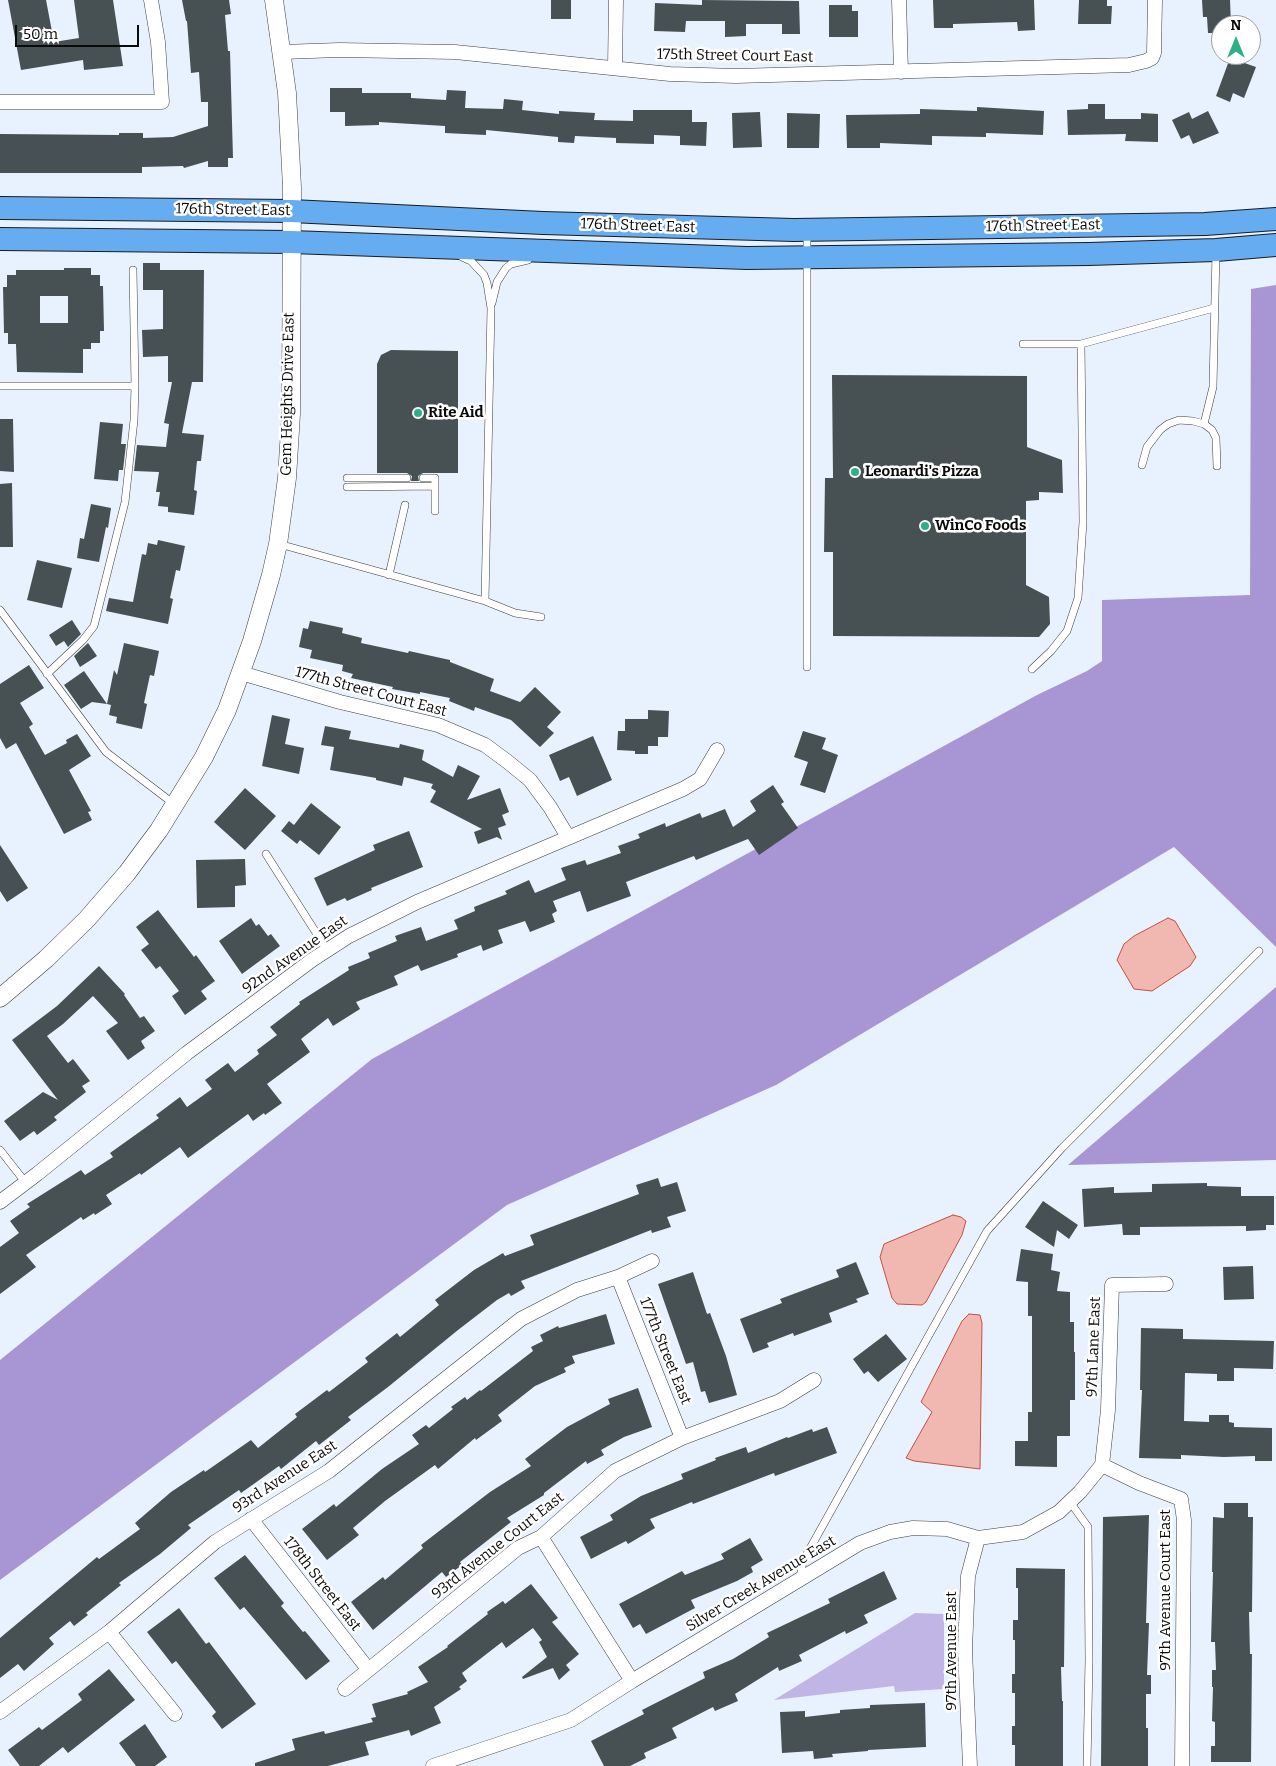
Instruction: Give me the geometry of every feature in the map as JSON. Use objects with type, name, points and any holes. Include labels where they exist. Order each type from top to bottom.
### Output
[{"type":"main road","name":"176th Street East","points":[[0,208],[291,211],[543,223],[807,230],[1205,224],[1276,219]]},
{"type":"main road","name":"176th Street East","points":[[0,239],[291,242],[748,258],[1089,254],[1216,250],[1276,245]]},
{"type":"street","points":[[0,102],[162,102],[158,42],[151,0]]},
{"type":"street","name":"Gem Heights Drive East","points":[[2,994],[46,959],[87,919],[127,873],[160,830],[204,757],[227,710],[252,641],[278,544],[287,478],[291,414],[292,187],[287,93],[274,0]]},
{"type":"street","points":[[615,67],[616,0]]},
{"type":"street","points":[[899,0],[901,72]]},
{"type":"street","name":"175th Street Court East","points":[[282,52],[358,50],[455,52],[670,74],[736,76],[1129,65],[1146,61],[1152,58],[1154,53],[1154,0]]},
{"type":"street","name":"177th Street Court East","points":[[241,673],[340,702],[438,725],[485,745],[530,780],[550,807],[568,837]]},
{"type":"street","name":"92nd Avenue East","points":[[0,1202],[187,1053],[327,950],[349,936],[392,914],[568,837],[682,790],[700,779],[717,750]]},
{"type":"street","name":"93rd Avenue East","points":[[0,1712],[109,1632],[215,1542],[329,1471],[521,1320],[577,1290],[618,1277],[652,1261]]},
{"type":"street","name":"177th Street East","points":[[618,1277],[682,1438]]},
{"type":"street","name":"97th Lane East","points":[[1102,1465],[1108,1410],[1112,1285],[1166,1284]]},
{"type":"street","name":"93rd Avenue Court East","points":[[345,1689],[518,1548],[541,1536],[615,1471],[682,1438],[780,1401],[814,1380]]},
{"type":"street","name":"Silver Creek Avenue East","points":[[432,1766],[571,1720],[860,1543],[890,1532],[914,1528],[947,1529],[978,1538],[1023,1532],[1060,1512],[1080,1492],[1102,1465]]},
{"type":"street","name":"97th Avenue Court East","points":[[1102,1465],[1139,1483],[1181,1499],[1184,1520],[1182,1766]]},
{"type":"street","name":"178th Street East","points":[[251,1519],[368,1669]]},
{"type":"street","points":[[541,1536],[632,1681]]},
{"type":"street","name":"97th Avenue East","points":[[970,1766],[966,1650],[968,1576],[978,1538]]},
{"type":"street","points":[[109,1632],[175,1714]]},
{"type":"lane","points":[[807,230],[807,667]]},
{"type":"lane","points":[[378,245],[452,254],[471,261],[484,274],[487,283],[491,308],[485,602]]},
{"type":"lane","points":[[1204,424],[1212,387],[1216,250]]},
{"type":"lane","points":[[491,308],[499,277],[512,264],[577,252]]},
{"type":"lane","points":[[47,674],[83,640],[94,626],[125,502],[134,420],[133,270]]},
{"type":"lane","points":[[1023,344],[1081,344],[1214,308]]},
{"type":"lane","points":[[1032,669],[1051,651],[1067,631],[1078,598],[1083,522],[1081,344]]},
{"type":"lane","points":[[0,386],[135,386]]},
{"type":"lane","points":[[1142,465],[1147,447],[1160,430],[1168,424],[1179,420],[1204,424],[1212,430],[1216,438],[1217,466]]},
{"type":"lane","points":[[347,478],[407,478]]},
{"type":"lane","points":[[423,478],[435,478],[435,511]]},
{"type":"lane","points":[[347,487],[435,486]]},
{"type":"lane","points":[[388,575],[405,505]]},
{"type":"lane","points":[[278,544],[485,602],[515,613],[541,617]]},
{"type":"lane","points":[[0,610],[106,752],[174,804]]},
{"type":"lane","points":[[266,854],[327,950]]},
{"type":"lane","points":[[800,1578],[803,1561],[987,1231],[1062,1148],[1259,951]]},
{"type":"lane","points":[[0,1150],[26,1183]]},
{"type":"lane","points":[[1070,1502],[1088,1528],[1089,1659],[1087,1766]]},
{"type":"shaded area","points":[[1276,285],[1276,947],[1174,847],[776,1085],[507,1205],[0,1580],[0,1360],[372,1059],[1037,695],[1087,671],[1102,661],[1102,600],[1250,595],[1251,289]]},
{"type":"shaded area","points":[[1168,918],[1175,921],[1196,957],[1190,966],[1152,991],[1134,989],[1117,960],[1124,944],[1134,936]]},
{"type":"shaded area","points":[[1276,987],[1276,1160],[1068,1165]]},
{"type":"shaded area","points":[[953,1215],[961,1217],[966,1221],[962,1235],[926,1302],[922,1305],[897,1304],[892,1298],[880,1257],[884,1244]]},
{"type":"shaded area","points":[[969,1314],[980,1315],[982,1323],[980,1469],[914,1461],[906,1458],[932,1412],[921,1402],[962,1321]]},
{"type":"shaded area","points":[[915,1613],[944,1614],[944,1689],[895,1692],[894,1686],[774,1700]]},
{"type":"building","points":[[8,0],[46,0],[54,42],[79,38],[74,0],[113,0],[123,66],[84,70],[83,60],[21,70]]},
{"type":"building","points":[[182,0],[229,0],[231,14],[225,15],[228,51],[230,51],[233,158],[228,158],[228,167],[208,167],[208,161],[184,168],[183,166],[142,167],[142,173],[0,173],[0,134],[119,135],[119,133],[143,133],[143,138],[173,137],[208,126],[208,102],[201,102],[199,72],[191,73],[187,21]]},
{"type":"building","points":[[551,0],[571,0],[571,19],[551,19]]},
{"type":"building","points":[[702,0],[799,1],[800,34],[782,34],[782,24],[746,24],[746,36],[725,37],[725,21],[686,21],[685,32],[654,31],[655,3],[702,5]]},
{"type":"building","points":[[933,0],[1034,0],[1035,30],[1018,31],[1017,22],[953,24],[953,28],[934,28]]},
{"type":"building","points":[[1079,0],[1107,0],[1107,6],[1112,6],[1111,24],[1078,24]]},
{"type":"building","points":[[1202,0],[1230,0],[1231,15],[1211,15],[1211,33],[1208,33],[1207,17],[1203,17]]},
{"type":"building","points":[[829,5],[852,5],[852,11],[858,11],[858,37],[829,37]]},
{"type":"building","points":[[1227,65],[1250,65],[1256,67],[1244,98],[1233,93],[1230,102],[1216,96]]},
{"type":"building","points":[[330,88],[362,88],[362,93],[411,93],[411,98],[446,100],[447,90],[466,91],[465,108],[503,109],[504,99],[523,101],[522,110],[559,114],[559,111],[595,113],[594,120],[633,121],[633,110],[692,110],[692,122],[707,122],[706,146],[680,145],[680,136],[654,135],[654,144],[616,143],[616,138],[575,136],[574,143],[558,142],[558,137],[486,130],[486,135],[445,133],[445,126],[379,122],[379,125],[345,126],[345,112],[330,112]]},
{"type":"building","points":[[1088,104],[1105,104],[1105,119],[1141,119],[1141,113],[1158,114],[1158,142],[1125,141],[1126,134],[1068,135],[1067,110],[1088,109]]},
{"type":"building","points":[[977,107],[1044,111],[1043,135],[986,133],[986,137],[932,136],[932,145],[880,143],[880,148],[847,148],[846,115],[920,114],[920,109],[977,111]]},
{"type":"building","points":[[1208,111],[1219,133],[1193,144],[1189,135],[1181,139],[1172,120],[1189,112],[1192,119]]},
{"type":"building","points":[[760,112],[762,147],[733,148],[732,113]]},
{"type":"building","points":[[787,113],[820,114],[819,148],[787,148]]},
{"type":"building","points":[[143,263],[160,263],[160,270],[204,270],[203,382],[192,382],[182,433],[204,435],[201,461],[197,461],[194,490],[197,491],[194,515],[168,512],[168,507],[158,506],[160,492],[156,492],[159,472],[134,471],[137,445],[166,447],[169,424],[164,423],[172,382],[168,382],[168,356],[143,357],[142,330],[163,329],[163,290],[143,290]]},
{"type":"building","points":[[64,268],[91,268],[91,275],[100,275],[100,286],[103,286],[104,331],[100,331],[100,343],[91,343],[91,349],[83,349],[83,373],[17,372],[16,344],[8,344],[8,333],[4,333],[3,287],[7,287],[7,275],[16,275],[16,270],[64,270]],"holes":[[[40,296],[68,296],[68,323],[40,323]]]},
{"type":"building","name":"Rite Aid","points":[[391,350],[458,351],[458,473],[423,473],[418,476],[419,481],[411,481],[412,476],[407,473],[377,473],[377,364],[381,355]]},
{"type":"building","name":"WinCo Foods","points":[[832,375],[1027,376],[1027,447],[1062,460],[1063,493],[1039,492],[1039,500],[1026,501],[1026,585],[1049,597],[1050,624],[1039,637],[833,636],[833,552],[824,552],[825,478],[833,478]]},
{"type":"building","points":[[0,419],[13,419],[14,472],[0,471]]},
{"type":"building","points":[[100,422],[123,424],[121,444],[126,444],[123,470],[119,470],[118,481],[94,479]]},
{"type":"building","points":[[12,483],[13,547],[0,547],[0,484]]},
{"type":"building","points":[[91,504],[111,508],[99,562],[77,558],[80,538],[84,539]]},
{"type":"building","points":[[158,540],[185,546],[180,571],[176,570],[170,598],[173,599],[168,624],[106,611],[109,598],[133,602],[142,554],[146,555],[148,543],[157,545]]},
{"type":"building","points":[[37,560],[72,568],[62,608],[27,600]]},
{"type":"building","points":[[72,620],[81,634],[68,647],[64,641],[56,646],[49,635]]},
{"type":"building","points":[[310,621],[343,628],[342,633],[362,638],[361,643],[450,660],[450,662],[494,679],[490,691],[520,702],[535,687],[561,712],[547,727],[554,733],[540,747],[511,720],[475,707],[474,711],[449,701],[450,698],[392,689],[393,687],[351,678],[353,674],[342,671],[343,665],[310,658],[312,650],[299,647],[303,628],[308,629]]},
{"type":"building","points":[[88,643],[97,656],[80,667],[74,656]]},
{"type":"building","points":[[124,643],[159,651],[154,676],[150,675],[144,703],[147,704],[142,729],[116,723],[117,717],[109,715],[111,705],[107,704],[114,670],[117,675]]},
{"type":"building","points":[[29,665],[44,688],[20,703],[33,724],[29,727],[45,755],[67,743],[66,740],[77,734],[91,756],[69,770],[91,811],[88,812],[92,820],[64,834],[16,743],[6,749],[0,738],[0,684]]},
{"type":"building","points":[[84,671],[107,704],[92,702],[81,709],[64,685]]},
{"type":"building","points":[[648,710],[669,711],[668,737],[658,737],[658,746],[648,746],[648,754],[635,754],[635,751],[617,750],[618,731],[625,731],[625,719],[648,719]]},
{"type":"building","points":[[272,715],[290,719],[285,744],[304,748],[299,774],[262,766]]},
{"type":"building","points":[[325,726],[351,731],[349,739],[399,748],[400,744],[424,750],[422,760],[453,777],[458,765],[480,776],[467,800],[500,788],[509,812],[502,815],[506,825],[498,828],[502,840],[497,837],[478,844],[474,832],[482,829],[430,802],[436,791],[431,788],[433,784],[404,777],[402,786],[376,780],[376,778],[330,770],[334,747],[321,745]]},
{"type":"building","points":[[803,731],[826,738],[822,749],[838,755],[825,793],[800,785],[808,762],[794,757]]},
{"type":"building","points":[[593,736],[612,780],[577,796],[569,777],[560,781],[549,755]]},
{"type":"building","points":[[773,785],[784,802],[781,804],[798,828],[759,855],[748,839],[696,860],[694,856],[626,882],[631,896],[587,912],[580,891],[553,901],[557,911],[552,914],[555,922],[530,932],[525,921],[498,930],[503,943],[483,951],[481,945],[457,954],[458,957],[421,971],[418,965],[394,976],[398,985],[356,1002],[360,1009],[333,1026],[328,1018],[301,1039],[310,1052],[267,1084],[282,1103],[253,1121],[248,1114],[188,1158],[180,1147],[141,1175],[140,1173],[106,1195],[112,1204],[95,1215],[94,1213],[83,1220],[81,1217],[26,1255],[36,1267],[0,1294],[0,1247],[19,1233],[10,1221],[30,1207],[27,1204],[81,1170],[85,1175],[113,1157],[110,1153],[159,1118],[156,1115],[180,1097],[187,1107],[212,1089],[205,1080],[228,1063],[235,1072],[259,1054],[257,1050],[277,1035],[270,1027],[300,1004],[299,1002],[349,970],[348,967],[370,958],[368,953],[397,941],[395,936],[421,927],[426,941],[458,929],[454,920],[475,911],[474,907],[507,894],[505,891],[529,880],[535,893],[566,880],[561,868],[585,860],[587,865],[621,853],[618,846],[640,838],[638,834],[665,823],[666,827],[700,813],[702,818],[725,809],[733,827],[756,811],[750,801]]},
{"type":"building","points":[[245,788],[276,816],[245,850],[214,822]]},
{"type":"building","points":[[311,803],[341,827],[319,855],[300,840],[297,844],[281,831],[289,821],[294,825]]},
{"type":"building","points":[[409,831],[423,867],[371,888],[372,890],[347,901],[345,898],[327,906],[314,878],[375,850],[373,845]]},
{"type":"building","points":[[0,845],[28,888],[7,902],[0,891]]},
{"type":"building","points":[[245,859],[246,885],[235,886],[235,907],[197,908],[196,860]]},
{"type":"building","points":[[158,910],[215,981],[201,991],[207,999],[185,1015],[172,996],[179,991],[160,966],[156,969],[141,950],[149,944],[136,927]]},
{"type":"building","points":[[251,918],[256,926],[259,924],[268,936],[271,934],[280,946],[242,974],[219,941]]},
{"type":"building","points":[[99,966],[125,994],[140,1018],[144,1016],[155,1031],[141,1041],[145,1048],[128,1060],[106,1031],[118,1023],[93,996],[47,1036],[68,1063],[73,1059],[90,1081],[82,1086],[86,1092],[54,1117],[57,1120],[37,1135],[34,1131],[20,1141],[4,1121],[43,1092],[58,1100],[12,1040],[57,1006]]},
{"type":"building","points":[[658,1178],[661,1187],[677,1182],[686,1211],[667,1217],[671,1227],[652,1233],[651,1230],[521,1281],[525,1288],[511,1296],[509,1293],[497,1300],[348,1417],[351,1420],[319,1445],[316,1441],[281,1469],[279,1466],[241,1493],[239,1490],[188,1525],[191,1528],[160,1554],[119,1583],[121,1585],[86,1613],[88,1615],[74,1626],[70,1621],[49,1638],[54,1644],[24,1671],[18,1664],[0,1678],[0,1638],[97,1557],[99,1559],[140,1529],[135,1523],[171,1492],[204,1470],[205,1472],[251,1440],[258,1448],[297,1417],[295,1414],[327,1390],[329,1392],[368,1362],[365,1358],[397,1333],[400,1337],[439,1305],[435,1300],[474,1270],[503,1253],[505,1256],[534,1245],[530,1235],[639,1194],[636,1185]]},
{"type":"building","points":[[1207,1183],[1207,1186],[1241,1187],[1241,1196],[1274,1196],[1274,1225],[1266,1225],[1266,1230],[1246,1231],[1246,1226],[1140,1227],[1140,1235],[1123,1235],[1122,1224],[1084,1227],[1082,1189],[1114,1187],[1114,1193],[1152,1192],[1152,1184]]},
{"type":"building","points":[[1043,1201],[1078,1225],[1069,1239],[1057,1230],[1054,1247],[1025,1227]]},
{"type":"building","points":[[1021,1249],[1053,1254],[1051,1270],[1060,1272],[1057,1291],[1070,1292],[1070,1322],[1074,1322],[1075,1400],[1070,1400],[1070,1436],[1057,1436],[1057,1467],[1015,1466],[1015,1441],[1028,1441],[1028,1412],[1032,1412],[1032,1316],[1028,1316],[1028,1282],[1016,1281]]},
{"type":"building","points":[[856,1262],[869,1294],[856,1299],[858,1302],[829,1313],[832,1322],[794,1336],[793,1333],[767,1343],[769,1347],[753,1353],[740,1319],[782,1303],[780,1299],[839,1277],[836,1270]]},
{"type":"building","points":[[1253,1266],[1254,1299],[1224,1300],[1223,1267]]},
{"type":"building","points":[[693,1272],[707,1314],[710,1313],[726,1356],[737,1395],[709,1403],[705,1391],[701,1392],[693,1362],[686,1364],[658,1284]]},
{"type":"building","points":[[606,1314],[615,1344],[572,1356],[575,1363],[564,1368],[566,1372],[535,1386],[498,1415],[502,1421],[476,1440],[475,1438],[438,1469],[435,1465],[385,1501],[353,1528],[359,1535],[327,1560],[302,1529],[334,1504],[336,1507],[382,1469],[419,1444],[412,1435],[426,1425],[429,1428],[453,1409],[451,1407],[465,1397],[467,1400],[481,1391],[533,1351],[531,1347],[543,1341],[540,1335],[558,1326],[559,1328]]},
{"type":"building","points":[[1141,1328],[1183,1329],[1183,1339],[1274,1341],[1273,1369],[1234,1368],[1234,1381],[1217,1381],[1217,1374],[1185,1373],[1184,1421],[1209,1422],[1209,1415],[1229,1415],[1229,1422],[1234,1423],[1234,1427],[1272,1428],[1272,1461],[1255,1461],[1255,1456],[1181,1455],[1181,1459],[1139,1458],[1142,1390],[1140,1390]]},
{"type":"building","points":[[886,1334],[907,1359],[878,1382],[868,1371],[864,1374],[853,1359]]},
{"type":"building","points":[[638,1388],[652,1427],[624,1437],[601,1450],[604,1455],[587,1464],[586,1461],[544,1493],[544,1495],[507,1518],[511,1522],[460,1562],[462,1565],[446,1577],[442,1572],[373,1630],[351,1602],[383,1577],[385,1580],[423,1548],[421,1545],[490,1492],[531,1466],[525,1459],[567,1427],[610,1404],[608,1399]]},
{"type":"building","points":[[827,1427],[837,1453],[775,1476],[774,1473],[650,1519],[655,1528],[628,1544],[626,1541],[591,1559],[580,1537],[613,1520],[610,1515],[641,1496],[683,1479],[681,1474],[716,1460],[715,1458],[746,1447],[748,1453],[787,1437],[812,1429],[813,1432]]},
{"type":"building","points":[[1224,1503],[1248,1503],[1248,1517],[1253,1517],[1252,1612],[1249,1612],[1250,1654],[1252,1654],[1251,1762],[1211,1762],[1211,1746],[1215,1746],[1215,1722],[1212,1721],[1212,1670],[1216,1670],[1215,1642],[1211,1642],[1213,1517],[1224,1518]]},
{"type":"building","points":[[1149,1515],[1146,1623],[1149,1623],[1147,1675],[1151,1675],[1151,1694],[1146,1694],[1148,1766],[1101,1766],[1103,1517]]},
{"type":"building","points":[[750,1538],[763,1560],[751,1567],[753,1572],[737,1581],[691,1600],[695,1608],[646,1634],[640,1624],[633,1628],[619,1604],[682,1571],[685,1575],[724,1559],[721,1554]]},
{"type":"building","points":[[245,1555],[284,1603],[281,1606],[330,1661],[306,1680],[244,1607],[240,1610],[214,1578]]},
{"type":"building","points":[[1016,1568],[1065,1569],[1064,1667],[1061,1667],[1063,1766],[1015,1766],[1015,1745],[1012,1745],[1012,1726],[1015,1726],[1015,1693],[1012,1693],[1012,1674],[1015,1674],[1013,1620],[1018,1620]]},
{"type":"building","points":[[884,1571],[897,1599],[864,1615],[868,1623],[846,1634],[845,1631],[799,1655],[802,1661],[779,1671],[778,1667],[735,1694],[738,1701],[715,1711],[713,1707],[672,1728],[677,1738],[644,1753],[646,1758],[630,1766],[604,1766],[591,1741],[644,1714],[642,1710],[705,1678],[703,1672],[733,1659],[769,1637],[767,1633],[830,1603],[828,1599]]},
{"type":"building","points":[[531,1584],[558,1618],[552,1622],[579,1654],[566,1665],[570,1670],[559,1680],[553,1668],[523,1679],[522,1677],[547,1657],[539,1642],[542,1640],[533,1628],[506,1648],[502,1642],[462,1673],[467,1681],[459,1687],[461,1689],[434,1707],[441,1723],[411,1736],[409,1730],[365,1742],[369,1755],[328,1766],[255,1766],[255,1763],[295,1750],[292,1739],[324,1731],[325,1734],[373,1722],[371,1718],[376,1717],[372,1704],[408,1694],[407,1692],[428,1682],[418,1667],[448,1647],[488,1614],[487,1612],[503,1601],[505,1604]]},
{"type":"building","points":[[179,1608],[206,1644],[209,1642],[256,1704],[222,1729],[212,1716],[216,1712],[176,1661],[172,1664],[147,1632]]},
{"type":"building","points":[[109,1669],[135,1700],[68,1753],[63,1747],[39,1766],[20,1766],[8,1750],[39,1727],[42,1730],[82,1700],[78,1694]]},
{"type":"building","points":[[925,1703],[926,1747],[868,1750],[832,1754],[833,1757],[814,1759],[813,1751],[782,1753],[780,1712],[805,1711],[805,1717],[840,1713],[840,1710],[870,1708],[870,1705]]},
{"type":"building","points":[[145,1724],[167,1757],[155,1766],[136,1766],[119,1743]]},
{"type":"place","name":"Rite Aid","points":[[418,413]]},
{"type":"place","name":"Leonardi's Pizza","points":[[855,472]]},
{"type":"place","name":"WinCo Foods","points":[[925,526]]}]
